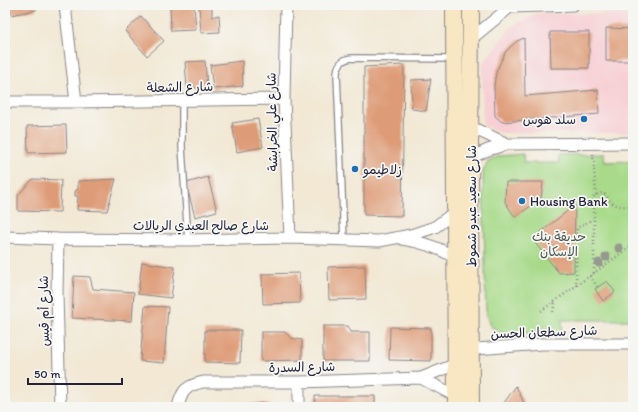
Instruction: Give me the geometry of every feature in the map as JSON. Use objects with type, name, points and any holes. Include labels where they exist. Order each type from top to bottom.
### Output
[{"type":"main road","name":"شارع سعيد عبدو شموط","points":[[454,5],[456,259],[461,354],[471,407]]},
{"type":"main road","name":"شارع سعيد عبدو شموط","points":[[456,401],[461,354],[470,158],[471,5]]},
{"type":"street","points":[[65,5],[76,102]]},
{"type":"street","name":"شارع علي الخرابشة","points":[[286,5],[284,99],[290,238]]},
{"type":"street","points":[[471,39],[506,6],[573,5]]},
{"type":"street","name":"شارع الشعلة","points":[[5,102],[284,99]]},
{"type":"street","points":[[471,127],[507,144]]},
{"type":"street","points":[[470,158],[507,144],[633,143]]},
{"type":"street","name":"شارع صالح العبدي الريالات","points":[[5,237],[58,239],[188,240],[290,238],[379,240],[397,238],[435,228],[455,212]]},
{"type":"street","name":"شارع صالح العبدي الريالات","points":[[397,238],[427,244],[442,250],[456,259]]},
{"type":"street","name":"شارع أم قيس","points":[[58,239],[57,301],[60,407]]},
{"type":"street","name":"شارع سطعان الحسن","points":[[461,354],[542,344],[633,344]]},
{"type":"street","name":"شارع السدرة","points":[[178,407],[185,389],[193,384],[213,381],[299,382],[421,378],[461,354]]},
{"type":"street","name":"شارع السدرة","points":[[421,378],[456,401]]},
{"type":"street","points":[[299,382],[299,407]]},
{"type":"lane","points":[[344,239],[336,75],[337,68],[340,63],[346,59],[352,58],[454,59]]},
{"type":"lane","points":[[182,101],[182,147],[188,240]]},
{"type":"path","points":[[593,144],[596,195],[594,196],[593,201],[594,273]]},
{"type":"path","points":[[596,195],[603,194],[607,196],[610,202],[616,205],[633,206]]},
{"type":"path","points":[[576,286],[577,228],[594,219]]},
{"type":"path","points":[[541,311],[633,245]]},
{"type":"path","points":[[590,276],[598,288]]},
{"type":"path","points":[[553,312],[555,301]]},
{"type":"shaded area","points":[[539,13],[633,14],[633,133],[501,133],[483,125],[482,64],[512,26]]},
{"type":"green space","name":"حديقة بنك الإسكان","points":[[523,154],[524,163],[559,163],[558,155],[604,154],[605,162],[633,161],[633,320],[562,320],[562,333],[502,333],[490,326],[486,315],[483,171],[488,161],[499,156]]},
{"type":"building","points":[[8,5],[35,5],[36,10],[11,15]]},
{"type":"building","points":[[170,5],[194,5],[196,30],[171,31]]},
{"type":"building","points":[[209,5],[212,7],[212,17],[219,15],[220,32],[201,33],[199,6]]},
{"type":"building","points":[[141,16],[164,41],[147,56],[125,31]]},
{"type":"building","points":[[606,28],[633,29],[633,61],[606,61]]},
{"type":"building","points":[[550,32],[589,32],[589,68],[551,68]]},
{"type":"building","points":[[524,38],[525,96],[598,90],[599,114],[502,122],[495,116],[494,86],[496,72],[506,51],[517,41]]},
{"type":"building","points":[[205,61],[207,87],[187,88],[185,62]]},
{"type":"building","points":[[242,61],[243,86],[213,89],[210,65]]},
{"type":"building","points":[[404,65],[402,216],[364,215],[364,67]]},
{"type":"building","points":[[431,79],[426,111],[412,109],[411,80]]},
{"type":"building","points":[[258,119],[263,147],[237,152],[232,123]]},
{"type":"building","points":[[66,125],[67,152],[28,153],[27,126]]},
{"type":"building","points":[[208,177],[217,211],[195,217],[186,183]]},
{"type":"building","points":[[33,179],[61,180],[60,212],[18,211],[18,195]]},
{"type":"building","points":[[116,179],[107,211],[77,210],[78,196],[75,196],[75,191],[78,189],[78,181]]},
{"type":"building","name":"Housing Bank","points":[[506,182],[543,182],[541,199],[515,217],[505,202]]},
{"type":"building","points":[[575,205],[574,272],[559,273],[532,239]]},
{"type":"building","points":[[142,262],[175,267],[171,298],[138,294]]},
{"type":"building","points":[[365,266],[366,299],[329,300],[328,267]]},
{"type":"building","points":[[299,273],[300,303],[263,304],[262,274]]},
{"type":"building","points":[[74,276],[90,277],[93,289],[134,292],[132,321],[72,318]]},
{"type":"building","points":[[607,281],[615,292],[603,301],[595,289]]},
{"type":"building","points":[[145,306],[168,307],[164,363],[140,361]]},
{"type":"building","points":[[323,326],[348,326],[351,332],[370,332],[370,361],[323,361]]},
{"type":"building","points":[[390,327],[431,328],[431,361],[389,360]]},
{"type":"building","points":[[205,330],[241,330],[240,363],[205,362]]},
{"type":"building","points":[[261,332],[285,332],[291,338],[302,340],[302,360],[261,361]]},
{"type":"building","points":[[516,386],[526,407],[501,407]]},
{"type":"building","points":[[315,396],[375,396],[375,407],[315,407]]},
{"type":"building","points":[[266,403],[276,407],[243,407],[243,405]]},
{"type":"building","points":[[210,405],[222,406],[222,407],[210,407]]},
{"type":"place","name":"سلد هوس","points":[[584,119]]},
{"type":"place","name":"زلاطيمو","points":[[355,169]]},
{"type":"place","name":"Housing Bank","points":[[522,201]]}]
